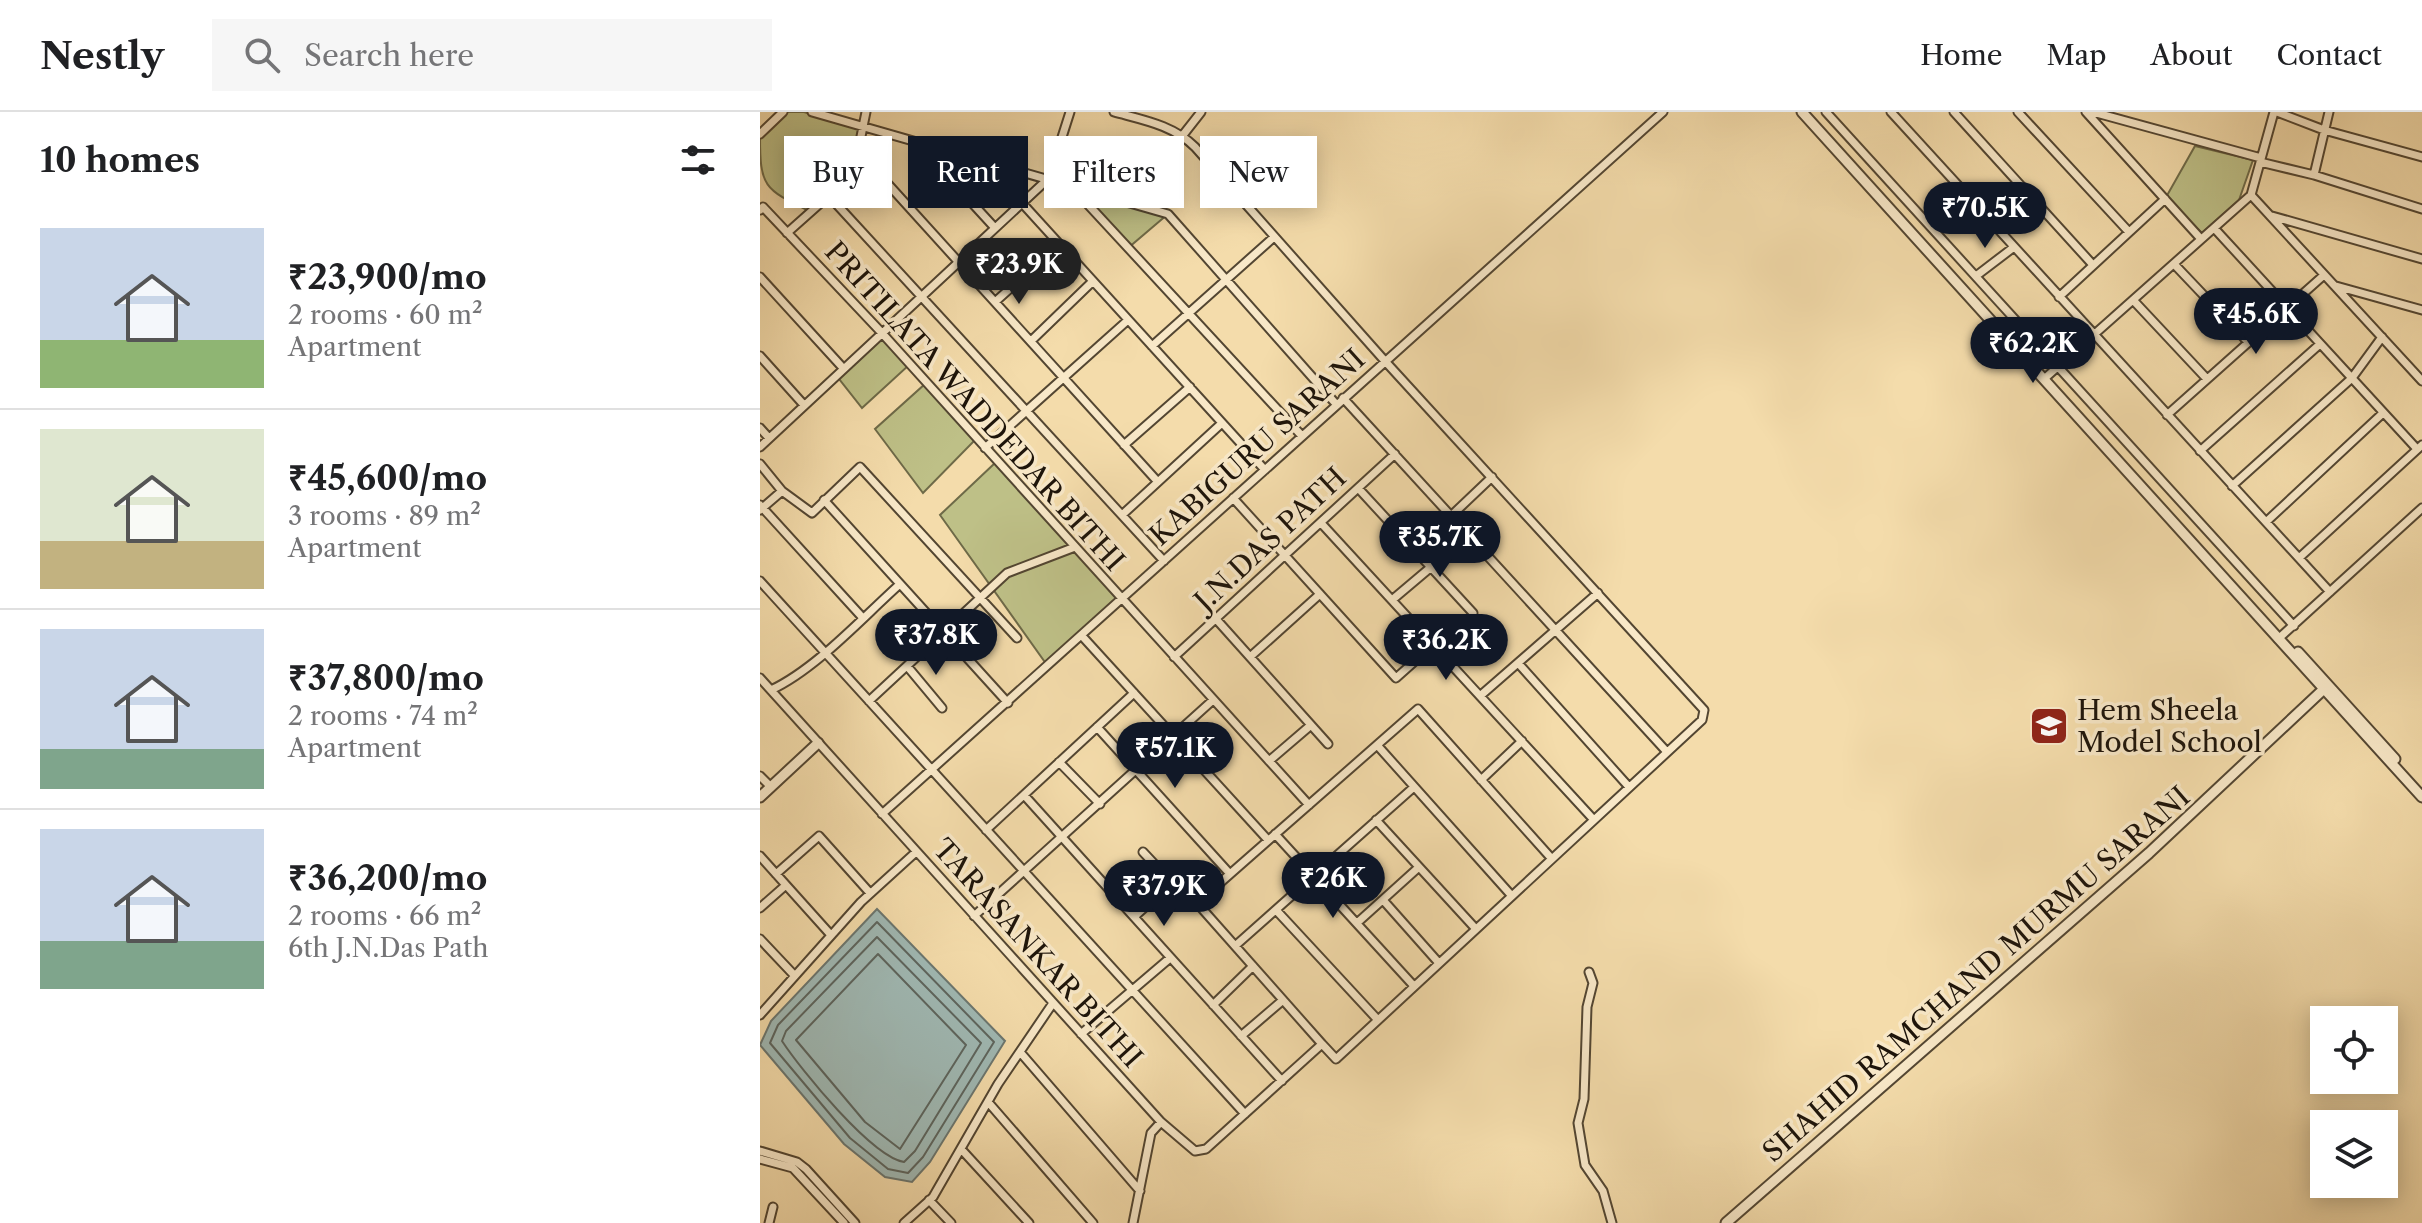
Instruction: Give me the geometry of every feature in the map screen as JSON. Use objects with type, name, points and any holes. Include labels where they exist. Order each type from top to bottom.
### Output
[{"type":"street","points":[[760,134],[783,112]]},
{"type":"street","points":[[812,112],[908,140]]},
{"type":"street","points":[[861,136],[866,112]]},
{"type":"street","points":[[1062,136],[1070,112]]},
{"type":"street","points":[[1114,112],[1183,135],[1704,710],[1702,720],[1552,859],[1413,985],[1336,1059],[1197,903],[1418,709],[1552,859]]},
{"type":"street","points":[[1183,135],[1201,112]]},
{"type":"street","name":"KABIGURU SARANI","points":[[882,814],[1663,112]]},
{"type":"street","points":[[1805,112],[2422,797]]},
{"type":"street","points":[[1826,112],[2294,626]]},
{"type":"street","points":[[1891,112],[2330,592]]},
{"type":"street","points":[[1954,112],[2093,265]]},
{"type":"street","points":[[2018,112],[2129,232]]},
{"type":"street","points":[[2086,112],[2201,239]]},
{"type":"street","points":[[2093,112],[2422,209]]},
{"type":"street","points":[[2046,378],[2251,195],[2276,112],[2324,130],[2422,157]]},
{"type":"street","points":[[2314,175],[2329,112]]},
{"type":"street","points":[[1028,197],[1044,183]]},
{"type":"street","points":[[892,188],[1158,482]]},
{"type":"street","points":[[2251,195],[2422,381]]},
{"type":"street","points":[[2059,297],[2165,199]]},
{"type":"street","name":"PRITILATA WADDEDAR BITHI","points":[[761,208],[881,332],[1309,805]]},
{"type":"street","points":[[787,233],[815,208]]},
{"type":"street","points":[[840,208],[1164,561]]},
{"type":"street","points":[[977,208],[995,228]]},
{"type":"street","points":[[760,447],[1017,208]]},
{"type":"street","points":[[1027,208],[1265,470]]},
{"type":"street","points":[[1091,208],[1302,436]]},
{"type":"street","points":[[1148,208],[1168,214],[1336,404]]},
{"type":"street","points":[[2270,216],[2422,259]]},
{"type":"street","points":[[2214,228],[2383,413],[2420,447],[2299,558]]},
{"type":"street","points":[[1152,346],[1274,237]]},
{"type":"street","points":[[995,302],[1059,244]]},
{"type":"street","points":[[1976,276],[2014,247]]},
{"type":"street","points":[[2174,264],[2248,342]]},
{"type":"street","points":[[2167,415],[2324,275]]},
{"type":"street","points":[[760,277],[843,368]]},
{"type":"street","points":[[1031,341],[1093,281]]},
{"type":"street","points":[[2334,285],[2422,310]]},
{"type":"street","points":[[2133,300],[2207,379]]},
{"type":"street","points":[[985,448],[1128,320]]},
{"type":"street","points":[[2232,486],[2352,378],[2382,337]]},
{"type":"street","points":[[2200,451],[2320,344]]},
{"type":"street","points":[[760,356],[804,405]]},
{"type":"street","points":[[1124,445],[1190,387]]},
{"type":"street","points":[[1343,398],[1667,752]]},
{"type":"street","points":[[2266,522],[2383,413]]},
{"type":"street","points":[[1122,515],[1222,423]]},
{"type":"street","points":[[760,428],[769,438]]},
{"type":"street","name":"J.N.DAS PATH","points":[[1174,657],[1395,454]]},
{"type":"street","points":[[760,464],[782,491],[812,513],[860,467],[1017,638]]},
{"type":"street","points":[[1451,516],[1492,477]]},
{"type":"street","points":[[1358,488],[1473,613]]},
{"type":"street","points":[[782,491],[761,508],[862,617]]},
{"type":"street","points":[[1233,498],[1396,678],[1433,645]]},
{"type":"street","points":[[824,500],[1008,703]]},
{"type":"street","points":[[2281,638],[2422,508]]},
{"type":"street","points":[[1321,523],[1594,820]]},
{"type":"street","points":[[1392,600],[1469,535]]},
{"type":"street","points":[[869,701],[1007,573],[1075,547]]},
{"type":"street","points":[[760,581],[1245,1114],[1322,1044]]},
{"type":"street","points":[[771,690],[824,651],[900,584]]},
{"type":"street","points":[[1480,696],[1598,593]]},
{"type":"street","points":[[1250,657],[1320,594]]},
{"type":"street","points":[[1216,619],[1328,744]]},
{"type":"street","points":[[1082,636],[1268,840]]},
{"type":"street","points":[[1518,663],[1629,787]]},
{"type":"street","points":[[907,666],[942,708]]},
{"type":"street","name":"TARASANKAR BITHI","points":[[760,678],[1161,1122],[1195,1151],[1206,1149],[1245,1114]]},
{"type":"street","points":[[2326,688],[2422,788]]},
{"type":"street","name":"SHAHID RAMCHAND MURMU SARANI","points":[[1726,1223],[2149,853],[2326,688]]},
{"type":"street","points":[[986,830],[1134,693]]},
{"type":"street","points":[[974,916],[1213,700]]},
{"type":"street","points":[[1269,761],[1311,725]]},
{"type":"street","points":[[1097,727],[1230,874]]},
{"type":"street","points":[[1481,780],[1522,741]]},
{"type":"street","points":[[760,797],[818,743]]},
{"type":"street","points":[[1377,745],[1511,895]]},
{"type":"street","points":[[1059,762],[1100,804]]},
{"type":"street","points":[[760,776],[771,787]]},
{"type":"street","points":[[1235,946],[1414,787]]},
{"type":"street","points":[[1024,795],[1282,1081]]},
{"type":"street","points":[[1376,820],[1475,928]]},
{"type":"street","points":[[1275,834],[1413,985]]},
{"type":"street","points":[[776,874],[819,836],[870,893]]},
{"type":"street","points":[[761,1013],[830,934],[916,852]]},
{"type":"street","points":[[1134,917],[1172,883],[1143,852]]},
{"type":"street","points":[[760,856],[830,934]]},
{"type":"street","points":[[1357,923],[1419,867]]},
{"type":"street","points":[[760,908],[786,885]]},
{"type":"street","points":[[1383,900],[1438,962]]},
{"type":"street","points":[[1276,910],[1377,1019]]},
{"type":"street","points":[[760,939],[794,975]]},
{"type":"street","points":[[1081,1034],[1170,958]]},
{"type":"street","points":[[1213,1005],[1253,966]]},
{"type":"street","points":[[1589,972],[1593,983],[1586,1021],[1584,1099],[1578,1123],[1585,1165],[1603,1191],[1612,1223]]},
{"type":"street","points":[[1241,1036],[1283,1000]]},
{"type":"street","points":[[904,1223],[929,1200],[1053,1003]]},
{"type":"street","points":[[1020,1052],[1140,1191]]},
{"type":"street","points":[[988,1102],[1093,1223]]},
{"type":"street","points":[[1133,1223],[1151,1133],[1161,1122]]},
{"type":"street","points":[[961,1149],[1029,1223]]},
{"type":"street","points":[[760,1151],[797,1162],[855,1223]]},
{"type":"street","points":[[760,1159],[793,1168],[844,1223]]},
{"type":"street","points":[[929,1200],[951,1223]]},
{"type":"street","points":[[769,1223],[773,1207]]},
{"type":"green space","points":[[786,112],[804,112],[862,129],[861,136],[784,136],[784,198],[774,191],[764,176],[760,136]]},
{"type":"green space","points":[[2195,146],[2253,160],[2239,200],[2202,233],[2165,199]]},
{"type":"green space","points":[[1093,208],[1146,208],[1168,214],[1128,248]]},
{"type":"green space","points":[[880,334],[909,365],[862,408],[836,375]]},
{"type":"green space","points":[[925,384],[976,439],[923,493],[875,429]]},
{"type":"green space","points":[[995,463],[1122,600],[1047,665],[940,515]]},
{"type":"water","points":[[877,909],[1005,1041],[930,1162],[912,1182],[885,1177],[844,1144],[760,1045],[771,1021]]},
{"type":"place","name":"Hem Sheela Model School","points":[[2049,726]]}]
